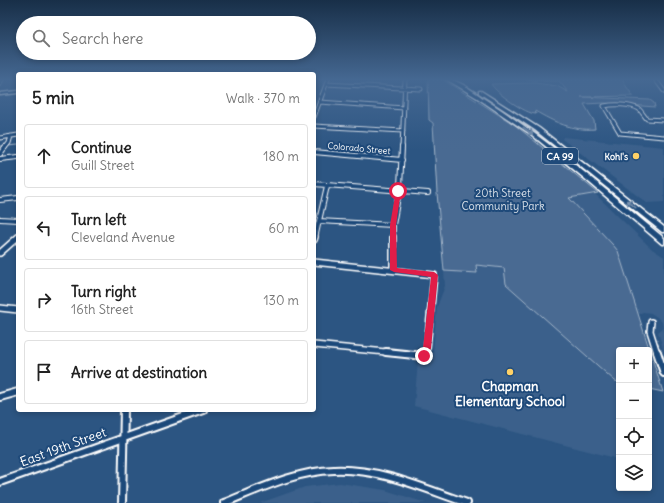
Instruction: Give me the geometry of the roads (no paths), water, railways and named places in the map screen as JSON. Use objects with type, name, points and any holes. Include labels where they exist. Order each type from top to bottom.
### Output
[{"type":"highway","name":"CA 99","points":[[488,102],[530,131],[664,242]]},
{"type":"highway","name":"CA 99","points":[[498,102],[537,129],[663,229]]},
{"type":"highway","points":[[636,219],[664,247]]},
{"type":"street","points":[[316,112],[320,102]]},
{"type":"street","points":[[327,102],[404,108]]},
{"type":"street","points":[[394,270],[393,225],[400,186],[404,102]]},
{"type":"street","points":[[664,120],[647,119],[641,110],[637,108],[605,106],[604,108],[620,133],[664,137]]},
{"type":"street","points":[[316,126],[403,132]]},
{"type":"street","points":[[0,138],[16,135]]},
{"type":"street","points":[[0,154],[9,143],[11,136]]},
{"type":"street","name":"Colorado Street","points":[[316,152],[402,160]]},
{"type":"street","points":[[0,159],[16,157]]},
{"type":"street","points":[[316,184],[428,193]]},
{"type":"street","points":[[316,232],[327,186]]},
{"type":"street","points":[[0,200],[16,198]]},
{"type":"street","points":[[0,219],[16,220]]},
{"type":"street","points":[[319,221],[393,225]]},
{"type":"street","points":[[0,253],[16,239]]},
{"type":"street","points":[[316,262],[434,275],[427,348],[424,356],[316,345]]},
{"type":"street","points":[[0,308],[16,309]]},
{"type":"street","points":[[651,322],[650,331],[664,373]]},
{"type":"street","points":[[0,397],[16,393]]},
{"type":"street","points":[[122,503],[124,412]]},
{"type":"street","name":"East 19th Street","points":[[0,482],[197,412]]},
{"type":"street","points":[[224,503],[263,487],[301,475],[336,470],[373,474],[467,503]]},
{"type":"waterway","points":[[8,146],[16,145]]},
{"type":"place","name":"Kohl's","points":[[636,156]]},
{"type":"place","name":"Chapman Elementary School","points":[[510,372]]},
{"type":"park label","name":"20th Street Community Park","points":[[503,199]]}]
